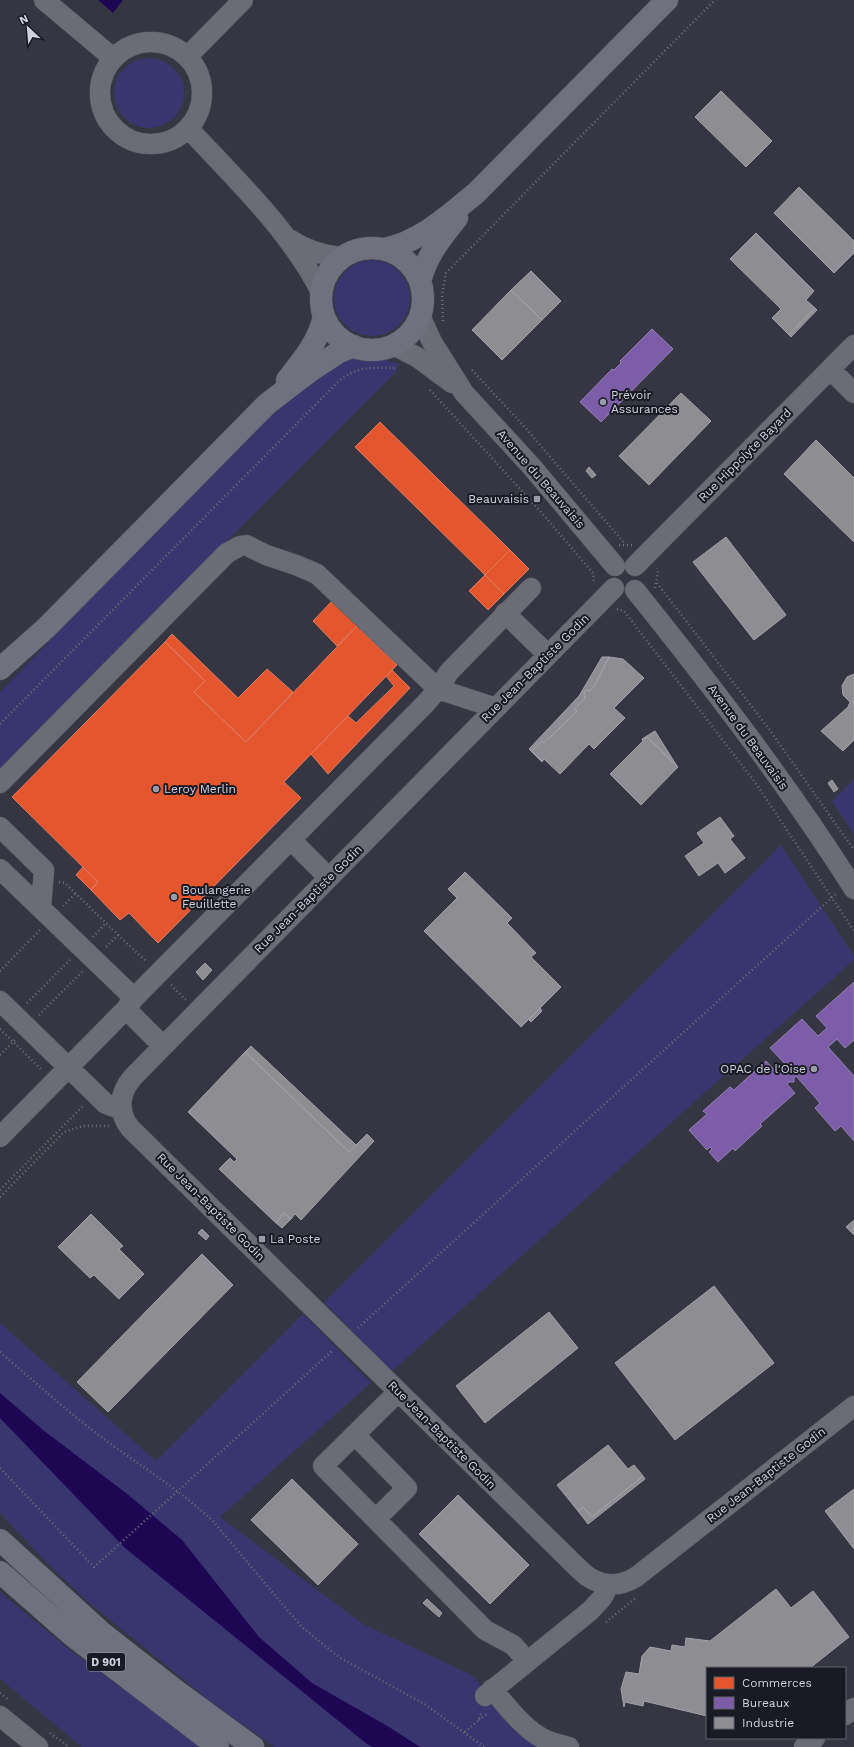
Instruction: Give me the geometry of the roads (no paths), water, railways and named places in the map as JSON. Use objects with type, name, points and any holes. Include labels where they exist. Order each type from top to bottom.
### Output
[{"type":"main road","points":[[0,680],[46,628],[267,404],[314,342],[321,330],[324,316],[322,294],[328,273],[343,257],[363,249],[384,249],[398,246],[416,238],[446,218],[476,193],[667,0]]},
{"type":"main road","points":[[420,281],[424,265],[430,253],[476,193]]},
{"type":"main road","points":[[324,316],[336,334],[354,346],[373,349],[393,345],[409,333],[420,316],[423,295],[420,281],[413,269],[403,258],[384,249]]},
{"type":"main road","points":[[267,404],[317,366],[339,352],[354,346]]},
{"type":"main road","points":[[0,669],[46,628]]},
{"type":"main road","points":[[0,1525],[59,1595]]},
{"type":"main road","name":"D 901","points":[[0,1540],[59,1595],[124,1651],[252,1747]]},
{"type":"main road","name":"D 901","points":[[0,1572],[52,1619],[119,1673],[218,1747]]},
{"type":"main road","points":[[0,1583],[52,1619]]},
{"type":"street","points":[[44,0],[113,58]]},
{"type":"street","points":[[187,57],[243,0]]},
{"type":"street","points":[[150,42],[166,44],[181,51],[187,57],[200,77],[202,92],[200,108],[193,122],[188,128],[170,141],[149,145],[127,139],[115,131],[103,113],[99,92],[104,70],[113,58],[122,50],[133,45],[150,42]]},
{"type":"street","points":[[188,128],[242,186],[285,236],[322,294]]},
{"type":"street","points":[[285,236],[314,252],[331,257],[343,257]]},
{"type":"street","name":"Avenue du Beauvaisis","points":[[420,316],[432,342],[464,393],[532,467],[615,566]]},
{"type":"street","name":"Rue Hippolyte Bayard","points":[[635,566],[854,344]]},
{"type":"street","name":"Avenue du Beauvaisis","points":[[393,345],[416,357],[464,393]]},
{"type":"street","points":[[830,369],[854,393]]},
{"type":"street","points":[[0,783],[227,553],[240,546],[250,546],[266,555],[317,574],[438,689],[496,708]]},
{"type":"street","points":[[625,562],[635,566],[639,570],[641,578],[640,583],[635,590],[624,593],[608,594],[610,576],[615,566],[625,562]]},
{"type":"street","points":[[0,1136],[438,689],[449,672],[531,588]]},
{"type":"street","name":"Avenue du Beauvaisis","points":[[635,590],[735,717],[852,885]]},
{"type":"street","name":"Rue Jean-Baptiste Godin","points":[[608,594],[127,1083],[121,1096],[124,1118],[130,1128],[583,1573],[593,1580],[609,1584],[624,1583],[636,1577],[854,1406]]},
{"type":"street","points":[[505,613],[548,655]]},
{"type":"street","points":[[0,827],[44,870],[41,908]]},
{"type":"street","points":[[291,840],[329,878]]},
{"type":"street","points":[[0,869],[88,954],[163,1046]]},
{"type":"street","points":[[0,1001],[106,1104],[122,1110]]},
{"type":"street","points":[[398,1392],[323,1466],[485,1630],[513,1645],[527,1661]]},
{"type":"street","points":[[355,1435],[408,1488],[376,1520]]},
{"type":"street","points":[[569,1747],[546,1740],[532,1732],[489,1692],[590,1611],[602,1598],[609,1584]]},
{"type":"street","points":[[846,1714],[854,1708]]},
{"type":"street","points":[[0,1716],[38,1747]]},
{"type":"street","points":[[804,1747],[814,1739]]},
{"type":"place","name":"Prévoir Assurances","points":[[603,402]]},
{"type":"place","name":"Beauvaisis","points":[[537,499]]},
{"type":"place","name":"Leroy Merlin","points":[[156,789]]},
{"type":"place","name":"Boulangerie Feuillette","points":[[174,897]]},
{"type":"place","name":"OPAC de l'Oise","points":[[814,1069]]},
{"type":"place","name":"La Poste","points":[[262,1239]]}]
